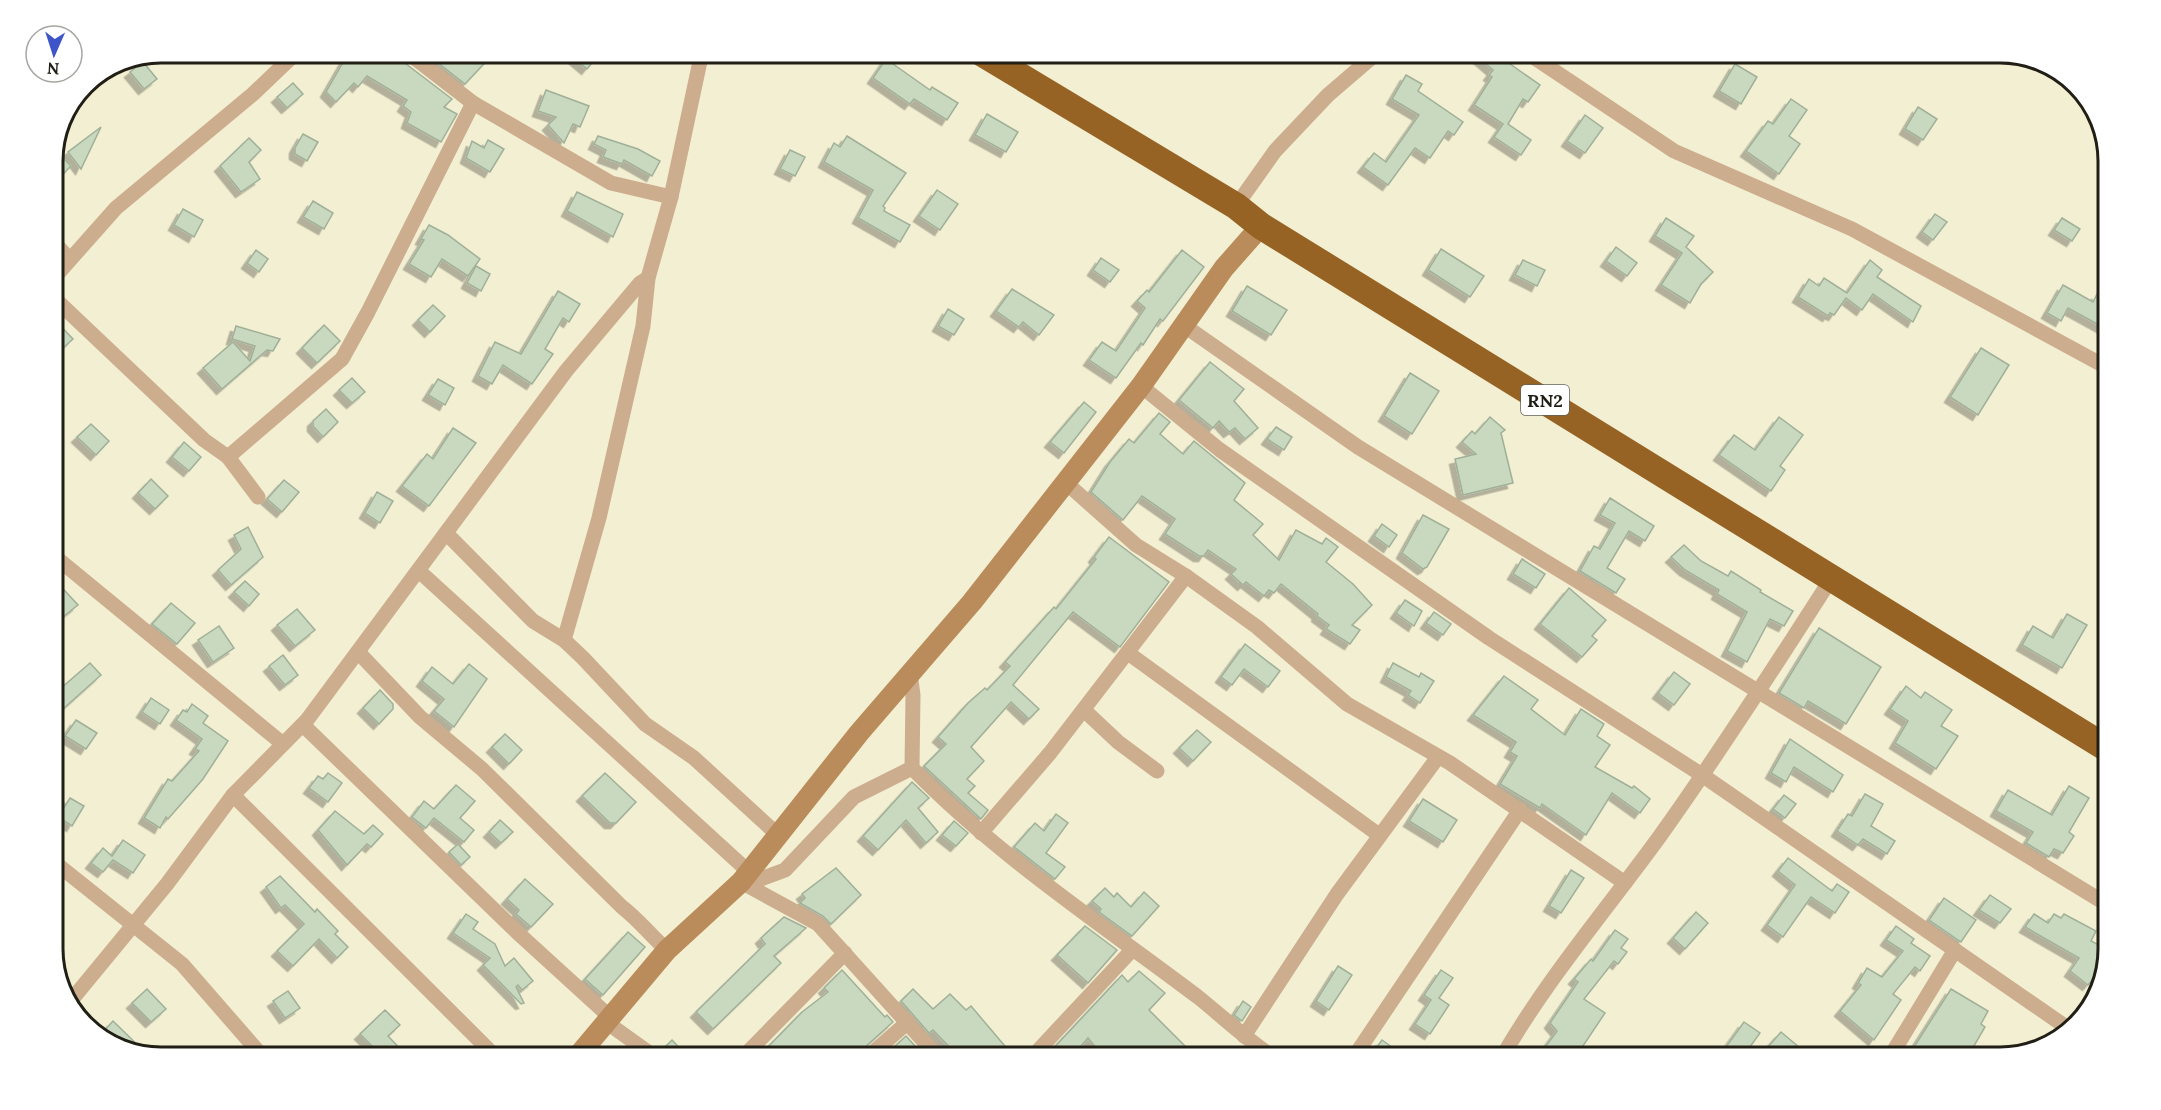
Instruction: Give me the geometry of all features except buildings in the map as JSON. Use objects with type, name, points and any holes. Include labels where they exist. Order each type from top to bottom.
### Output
[{"type":"highway","name":"RN2","points":[[1000,63],[1236,206],[1261,226],[2098,743]]},
{"type":"street","points":[[63,266],[116,208],[253,94],[285,63]]},
{"type":"street","points":[[421,63],[473,103],[611,183],[671,197]]},
{"type":"street","points":[[564,640],[602,506],[643,326],[648,278],[671,197],[700,63]]},
{"type":"street","points":[[1236,206],[1275,151],[1328,95],[1365,63]]},
{"type":"street","points":[[1542,63],[1674,151],[1852,229],[2098,363]]},
{"type":"street","points":[[228,457],[342,359],[473,103]]},
{"type":"street","points":[[586,1047],[667,950],[744,879],[858,733],[1016,548],[1064,481],[1140,386],[1224,268],[1261,226]]},
{"type":"street","points":[[63,252],[69,259]]},
{"type":"street","points":[[75,995],[134,924],[233,795],[303,725],[566,371],[640,284],[648,278]]},
{"type":"street","points":[[63,306],[204,440],[228,457],[258,497]]},
{"type":"street","points":[[1182,324],[1358,447],[2098,898]]},
{"type":"street","points":[[1140,386],[1220,450],[1489,638],[1702,775],[2063,1024]]},
{"type":"street","points":[[1064,481],[1136,545],[1186,576],[1257,627],[1347,704],[1438,757],[1520,810],[1625,883]]},
{"type":"street","points":[[446,533],[532,621],[564,640],[645,724],[694,758],[778,835]]},
{"type":"street","points":[[63,563],[283,744]]},
{"type":"street","points":[[419,571],[744,879],[818,924],[929,1047]]},
{"type":"street","points":[[981,833],[1084,710],[1186,576]]},
{"type":"street","points":[[1509,1047],[1569,958],[1702,775],[1831,579]]},
{"type":"street","points":[[358,652],[420,717],[482,769],[622,907],[642,922],[651,935],[667,950]]},
{"type":"street","points":[[1128,653],[1379,835]]},
{"type":"street","points":[[910,673],[913,695],[912,768],[949,806],[1066,902],[1199,998],[1258,1047]]},
{"type":"street","points":[[1084,710],[1119,742],[1157,771]]},
{"type":"street","points":[[303,725],[608,1020],[641,1047]]},
{"type":"street","points":[[1244,1036],[1379,835],[1438,757]]},
{"type":"street","points":[[744,879],[784,870],[854,797],[912,768]]},
{"type":"street","points":[[233,795],[485,1047]]},
{"type":"street","points":[[1361,1047],[1520,810]]},
{"type":"street","points":[[63,869],[182,964],[254,1047]]},
{"type":"street","points":[[1042,1047],[1132,950]]},
{"type":"street","points":[[1897,1047],[1955,950]]},
{"type":"street","points":[[755,1047],[844,953]]},
{"type":"street","points":[[881,1047],[908,1023]]}]
